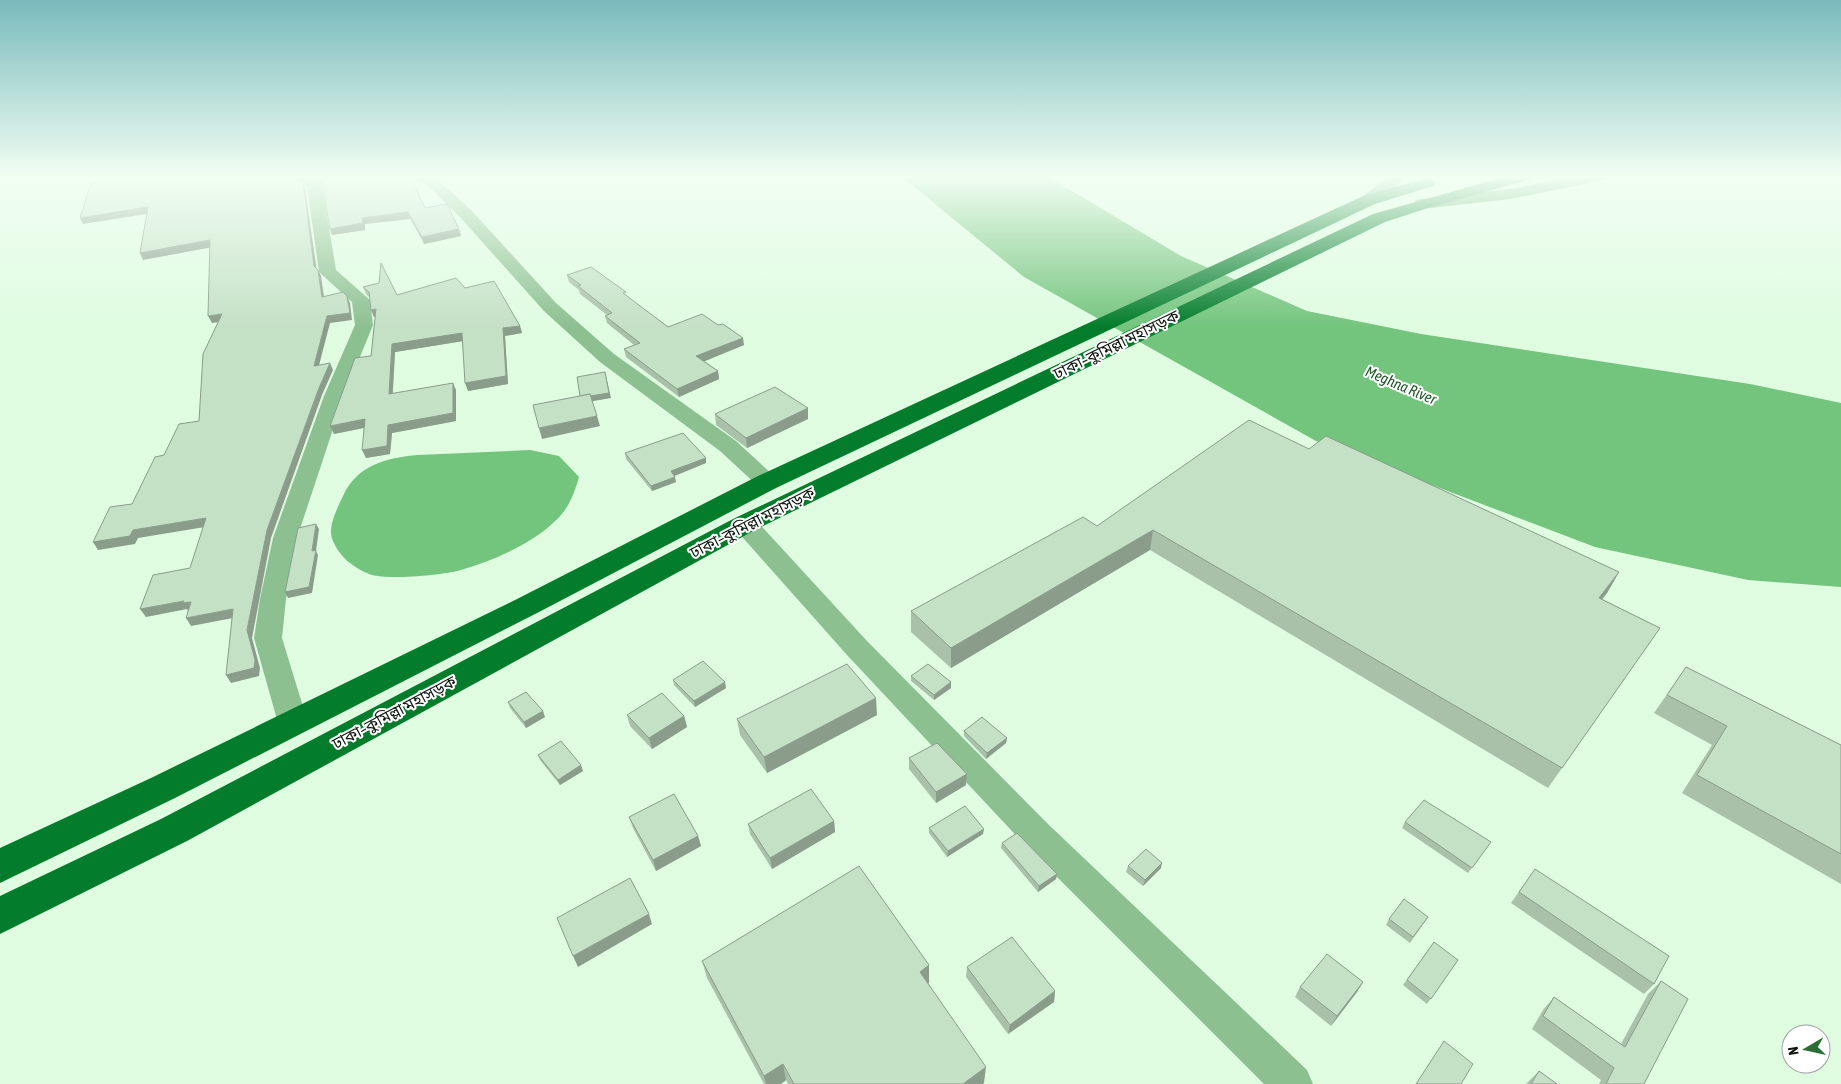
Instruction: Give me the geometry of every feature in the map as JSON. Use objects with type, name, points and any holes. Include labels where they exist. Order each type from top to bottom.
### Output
[{"type":"highway","name":"ঢাকা–কুমিল্লা মহাসড়ক","points":[[0,916],[174,830],[1003,385],[1314,227]]},
{"type":"highway","name":"ঢাকা–কুমিল্লা মহাসড়ক","points":[[0,866],[163,788],[529,605],[767,482],[1003,385],[1360,227]]},
{"type":"street","points":[[292,723],[268,638],[275,590],[285,538],[334,396],[364,325],[361,300],[328,272],[321,227]]},
{"type":"street","points":[[476,227],[550,307],[607,358],[728,446],[767,482]]},
{"type":"street","points":[[745,524],[857,648],[1037,835],[1293,1084]]},
{"type":"water","name":"Meghna River","points":[[963,227],[1132,227],[1181,256],[1307,311],[1421,334],[1750,384],[1841,403],[1841,587],[1748,580],[1595,547],[1316,441],[1024,277]]},
{"type":"water","points":[[530,450],[559,456],[579,477],[564,512],[534,538],[510,551],[485,562],[453,572],[386,577],[371,574],[356,567],[344,557],[335,545],[331,536],[331,527],[343,496],[356,477],[374,465],[395,458],[418,455]]},
{"type":"building","points":[[145,227],[309,227],[314,266],[318,270],[322,297],[343,292],[347,296],[350,313],[327,316],[314,366],[330,363],[267,530],[247,630],[255,660],[254,668],[226,675],[233,609],[186,618],[191,602],[183,603],[184,601],[140,609],[153,575],[190,568],[206,518],[133,530],[130,536],[93,542],[110,507],[132,504],[155,457],[164,455],[179,424],[199,421],[203,354],[222,314],[208,316],[210,240],[140,253]]},
{"type":"building","points":[[330,227],[343,227],[330,229]]},
{"type":"building","points":[[416,227],[458,227],[459,229],[422,237]]},
{"type":"building","points":[[381,263],[397,295],[456,278],[465,288],[494,281],[520,326],[503,328],[506,376],[465,383],[462,333],[392,344],[389,394],[453,383],[453,413],[388,425],[387,446],[362,450],[365,419],[330,426],[355,358],[371,356],[376,309],[371,310],[369,292],[363,287],[379,283]]},
{"type":"building","points":[[591,267],[626,292],[623,293],[668,327],[702,314],[718,325],[723,324],[743,338],[696,356],[718,371],[677,389],[624,349],[640,343],[605,316],[612,313],[567,275]]},
{"type":"building","points":[[605,372],[609,393],[580,396],[577,377]]},
{"type":"building","points":[[775,387],[808,408],[746,438],[715,414]]},
{"type":"building","points":[[590,394],[597,416],[539,428],[533,405]]},
{"type":"building","points":[[1249,420],[1309,449],[1326,436],[1619,572],[1599,598],[1660,628],[1562,768],[1153,530],[951,648],[911,611],[1083,517],[1097,526]]},
{"type":"building","points":[[683,433],[706,458],[671,471],[675,477],[651,486],[625,453]]},
{"type":"building","points":[[316,524],[312,551],[316,550],[309,587],[285,592],[298,528]]},
{"type":"building","points":[[703,661],[725,682],[694,701],[673,680]]},
{"type":"building","points":[[847,664],[876,698],[764,757],[737,719]]},
{"type":"building","points":[[928,664],[951,682],[934,695],[911,676]]},
{"type":"building","points":[[1686,667],[1841,745],[1841,854],[1697,775],[1727,726],[1667,695]]},
{"type":"building","points":[[526,692],[543,711],[524,722],[508,702]]},
{"type":"building","points":[[662,693],[684,716],[649,738],[627,715]]},
{"type":"building","points":[[982,717],[1007,738],[987,753],[964,731]]},
{"type":"building","points":[[561,741],[581,765],[558,780],[538,755]]},
{"type":"building","points":[[937,743],[967,774],[936,792],[909,758]]},
{"type":"building","points":[[811,789],[834,821],[770,858],[748,824]]},
{"type":"building","points":[[674,794],[698,836],[653,860],[629,817]]},
{"type":"building","points":[[1424,800],[1491,842],[1472,868],[1405,822]]},
{"type":"building","points":[[965,806],[984,829],[948,851],[929,828]]},
{"type":"building","points":[[1017,833],[1057,874],[1039,886],[1002,843]]},
{"type":"building","points":[[1146,849],[1162,863],[1145,880],[1128,866]]},
{"type":"building","points":[[859,866],[929,965],[920,972],[986,1067],[963,1084],[794,1084],[783,1064],[764,1076],[702,961]]},
{"type":"building","points":[[1535,869],[1669,956],[1654,984],[1519,892]]},
{"type":"building","points":[[630,878],[649,914],[573,956],[557,918]]},
{"type":"building","points":[[1404,899],[1428,917],[1413,937],[1389,919]]},
{"type":"building","points":[[1012,937],[1055,991],[1010,1025],[967,967]]},
{"type":"building","points":[[1434,942],[1458,960],[1431,999],[1407,980]]},
{"type":"building","points":[[1327,954],[1363,982],[1337,1016],[1300,987]]},
{"type":"building","points":[[1661,981],[1688,999],[1644,1084],[1606,1084],[1614,1068],[1543,1016],[1554,997],[1625,1047]]},
{"type":"building","points":[[1444,1041],[1473,1064],[1461,1084],[1416,1084]]},
{"type":"building","points":[[1539,1071],[1557,1084],[1531,1084]]}]
